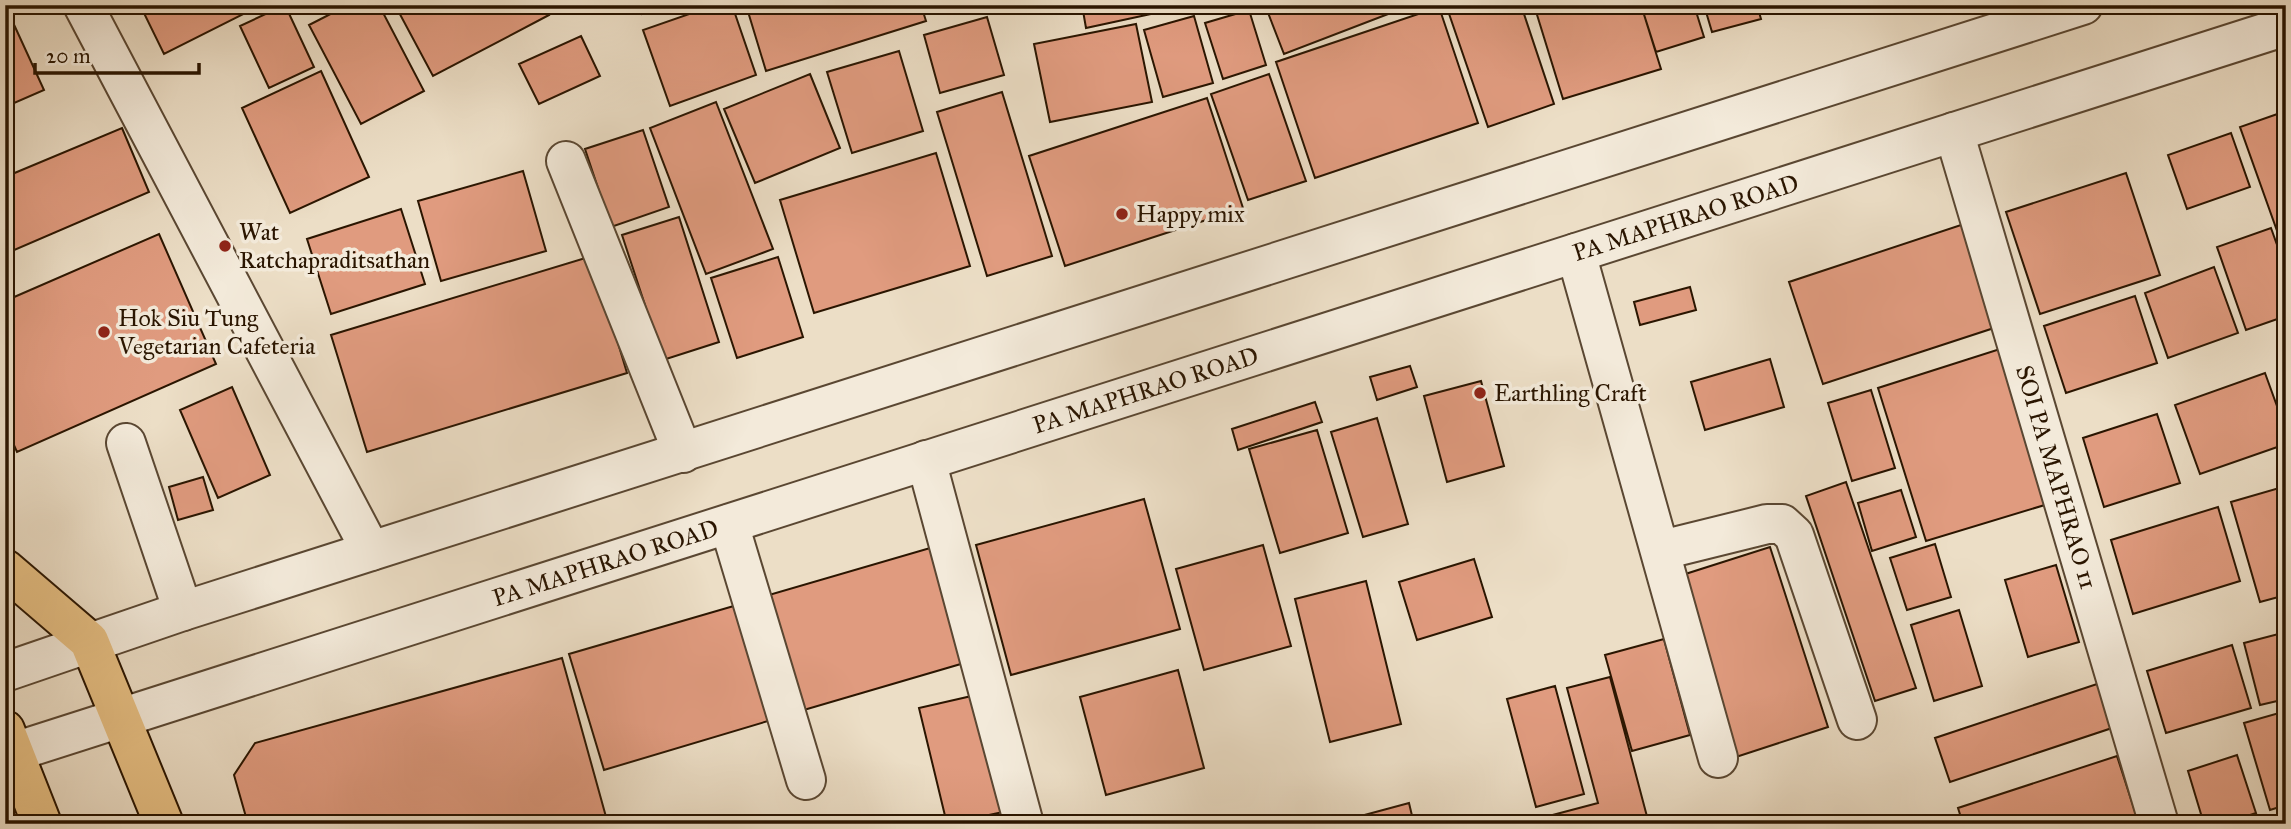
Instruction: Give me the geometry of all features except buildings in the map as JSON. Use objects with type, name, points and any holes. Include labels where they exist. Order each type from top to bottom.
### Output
[{"type":"main road","points":[[5,569],[89,641],[164,824]]},
{"type":"main road","points":[[8,745],[42,824]]},
{"type":"street","points":[[83,5],[371,551]]},
{"type":"street","points":[[5,672],[89,641],[682,453],[2020,15],[2083,5]]},
{"type":"street","name":"PA MAPHRAO ROAD","points":[[8,745],[121,717],[2286,26]]},
{"type":"street","name":"SOI PA MAPHRAO 11","points":[[1954,132],[2159,824]]},
{"type":"street","points":[[566,161],[682,453]]},
{"type":"street","points":[[1576,253],[1662,550],[1718,758]]},
{"type":"street","points":[[126,443],[183,611]]},
{"type":"street","points":[[926,460],[1024,824]]},
{"type":"street","points":[[729,524],[806,780]]},
{"type":"street","points":[[1662,550],[1767,524],[1782,524],[1794,535],[1857,720]]},
{"type":"place","name":"Happy mix","points":[[1122,214]]},
{"type":"place","name":"Wat Ratchapraditsathan","points":[[225,246]]},
{"type":"place","name":"Hok Siu Tung Vegetarian Cafeteria","points":[[104,332]]},
{"type":"place","name":"Earthling Craft","points":[[1480,393]]}]
